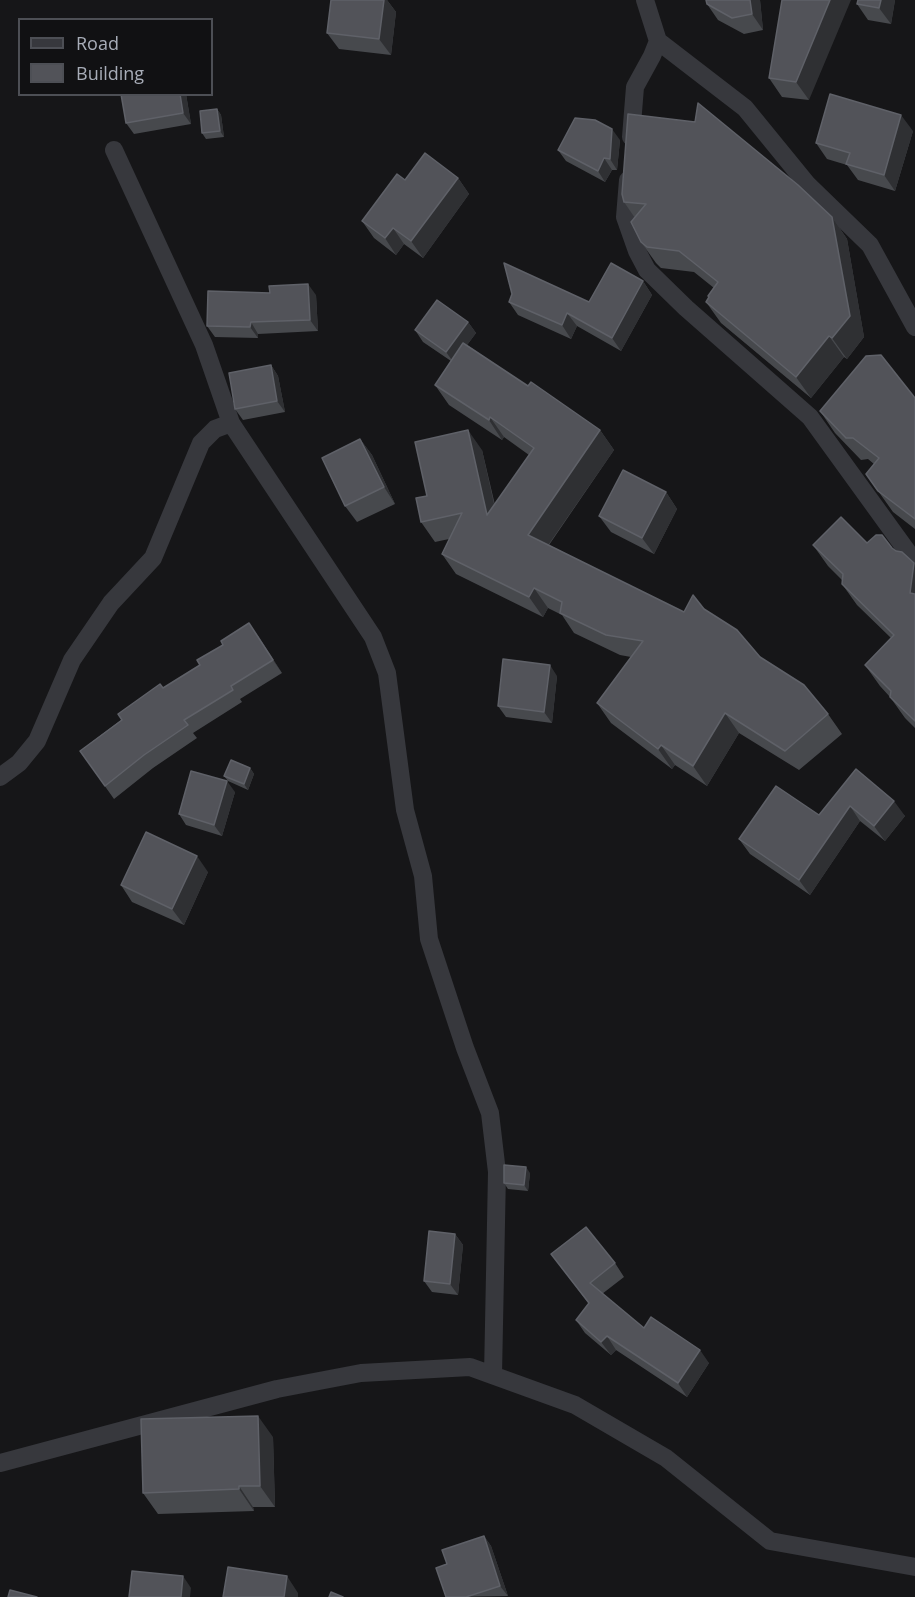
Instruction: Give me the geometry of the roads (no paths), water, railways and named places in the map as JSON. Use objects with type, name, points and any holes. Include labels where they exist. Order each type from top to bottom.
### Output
[{"type":"street","points":[[645,0],[658,40],[745,108],[807,184],[870,245],[915,327]]},
{"type":"street","points":[[658,40],[652,56],[634,87],[625,217],[637,251],[648,270],[686,308],[810,417],[915,562]]},
{"type":"street","points":[[114,150],[204,345],[231,423],[373,637],[387,673],[405,810],[423,876],[429,939],[465,1048],[490,1113],[497,1173],[493,1375]]},
{"type":"street","points":[[0,777],[19,763],[37,741],[72,660],[111,603],[153,558],[201,443],[215,429],[231,423]]},
{"type":"street","points":[[0,1463],[278,1389],[360,1373],[470,1367],[575,1405],[666,1458],[770,1541],[915,1567]]}]
